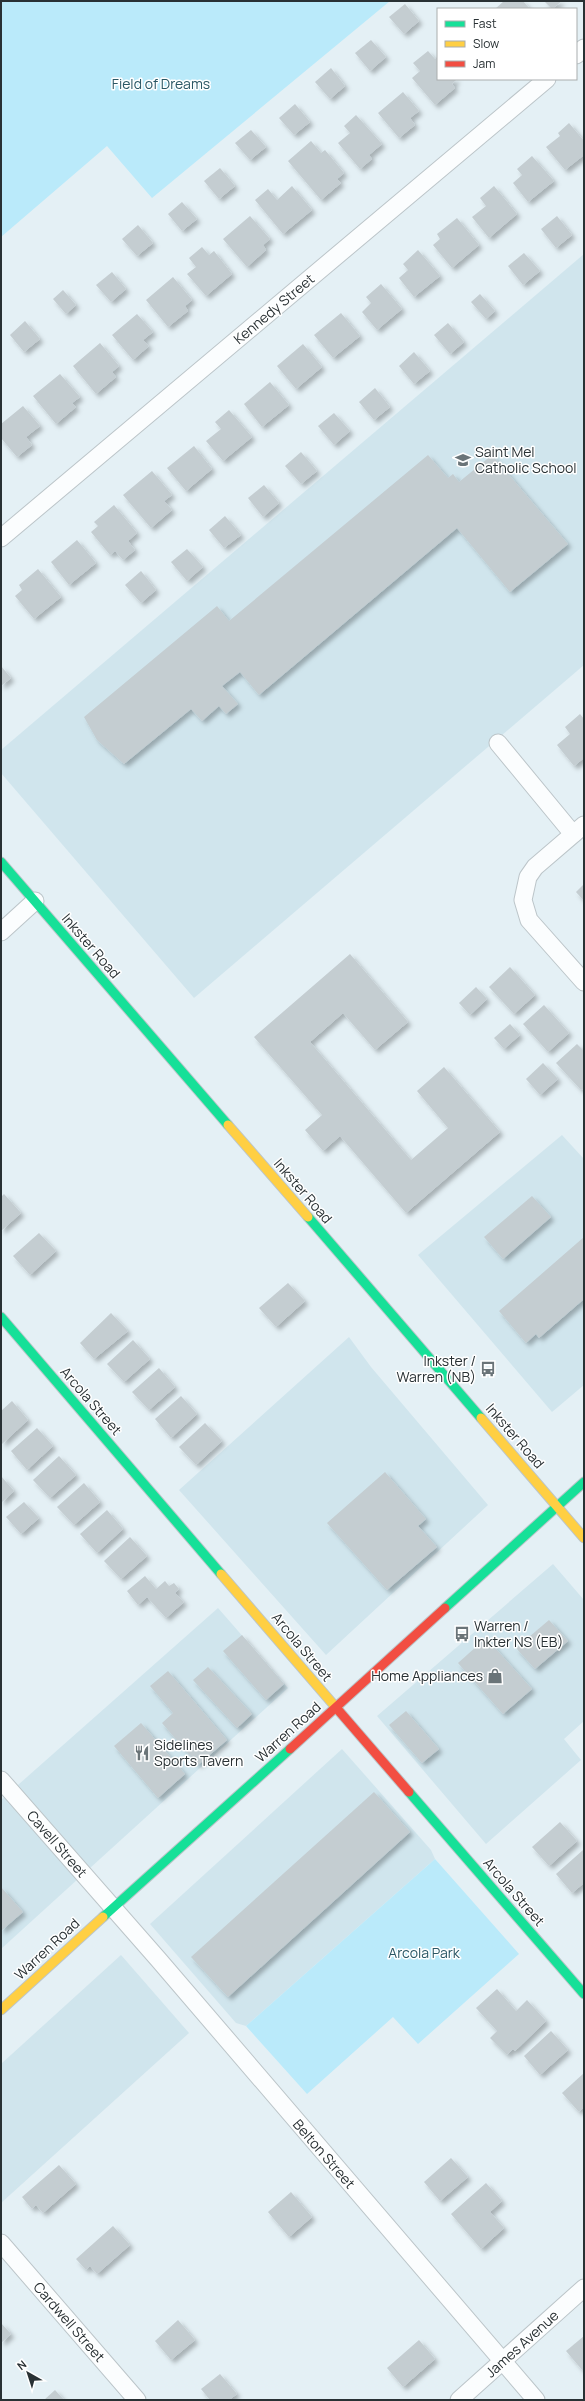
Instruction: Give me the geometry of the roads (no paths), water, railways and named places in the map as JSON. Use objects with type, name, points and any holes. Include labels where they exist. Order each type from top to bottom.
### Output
[{"type":"main road","name":"Inkster Road","points":[[1,862],[584,1538]]},
{"type":"main road","name":"Arcola Street","points":[[1,1317],[336,1708],[584,1994]]},
{"type":"main road","name":"Warren Road","points":[[1,2010],[584,1482]]},
{"type":"street","name":"Kennedy Street","points":[[1,538],[546,80]]},
{"type":"street","points":[[498,743],[579,830],[535,867],[528,877],[523,889],[523,900],[529,920],[584,982]]},
{"type":"street","points":[[1,932],[35,901]]},
{"type":"street","name":"Cavell Street","points":[[1,1780],[112,1909]]},
{"type":"street","name":"Belton Street","points":[[112,1909],[158,1959],[536,2400]]},
{"type":"street","name":"Cardwell Street","points":[[1,2243],[137,2400]]},
{"type":"street","name":"James Avenue","points":[[459,2400],[584,2288]]},
{"type":"place","name":"Saint Mel Catholic School","points":[[463,460]]},
{"type":"place","name":"Inkster / Warren (NB)","points":[[488,1369]]},
{"type":"place","name":"Warren / Inkter NS (EB)","points":[[462,1634]]},
{"type":"place","name":"Home Appliances","points":[[495,1676]]},
{"type":"place","name":"Sidelines Sports Tavern","points":[[142,1753]]},
{"type":"park label","name":"Field of Dreams","points":[[161,84]]},
{"type":"park label","name":"Arcola Park","points":[[424,1953]]}]
